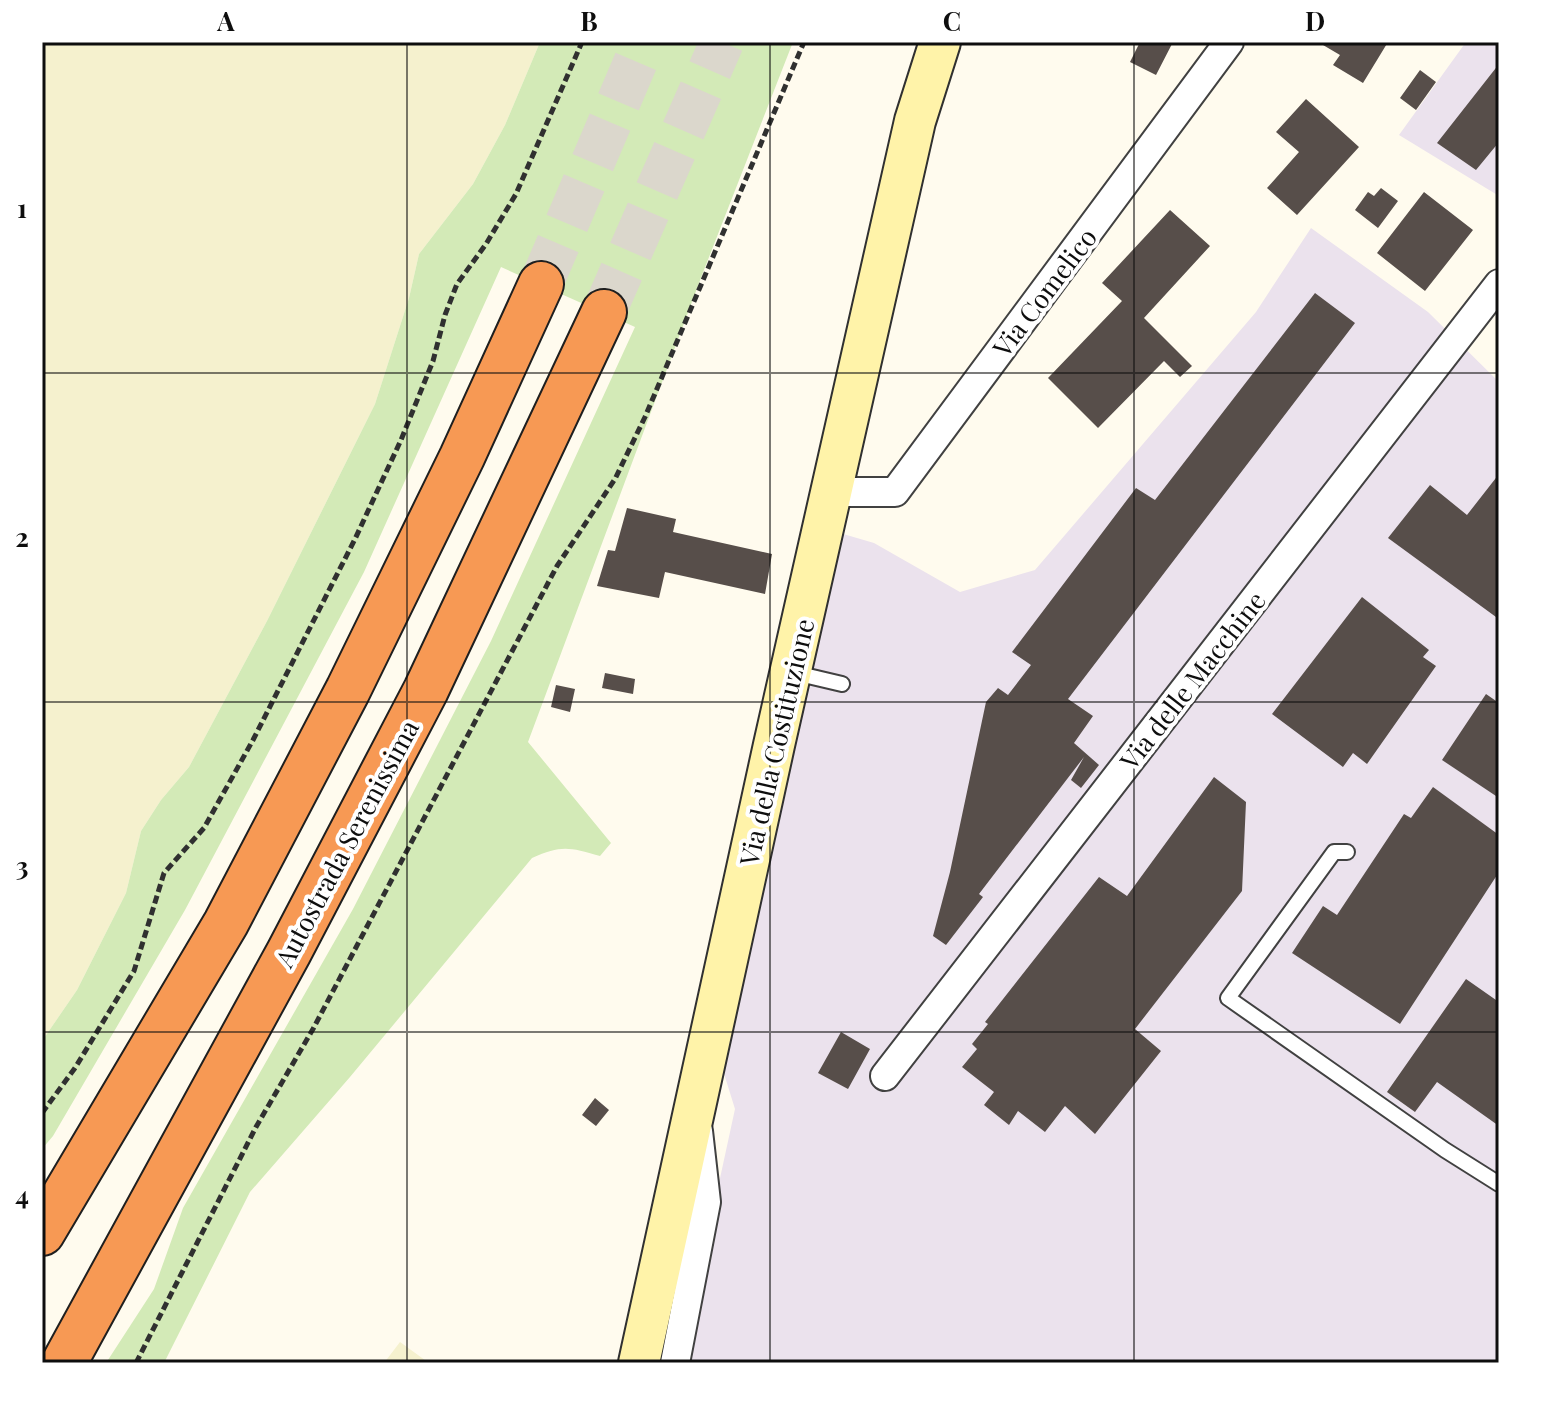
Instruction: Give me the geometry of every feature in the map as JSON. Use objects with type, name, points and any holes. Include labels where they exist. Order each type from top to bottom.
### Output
[{"type":"highway","points":[[42,1233],[226,923],[355,677],[462,457],[541,284]]},
{"type":"highway","name":"Autostrada Serenissima","points":[[64,1363],[289,952],[426,690],[604,312]]},
{"type":"main road","points":[[915,121],[924,42]]},
{"type":"main road","points":[[915,121],[940,42]]},
{"type":"main road","name":"Via della Costituzione","points":[[639,1363],[915,121]]},
{"type":"street","name":"Via Comelico","points":[[833,492],[895,492],[1229,42]]},
{"type":"street","name":"Via delle Macchine","points":[[885,1076],[1499,284]]},
{"type":"street","points":[[675,1363],[706,1202],[696,1109]]},
{"type":"lane","points":[[791,672],[842,684]]},
{"type":"lane","points":[[1347,852],[1334,852],[1228,998],[1445,1150],[1499,1184]]},
{"type":"path","points":[[42,1113],[75,1068],[134,971],[164,873],[204,828],[253,740],[355,539],[433,361],[457,284],[516,194],[582,42]]},
{"type":"path","points":[[136,1363],[166,1310],[205,1225],[249,1141],[328,1002],[550,579],[615,479],[651,403],[804,42]]},
{"type":"shaded area","points":[[42,42],[540,42],[505,125],[473,184],[419,254],[409,298],[375,404],[267,621],[189,767],[161,800],[141,831],[126,893],[77,990],[42,1041]]},
{"type":"shaded area","points":[[1466,42],[1499,42],[1499,196],[1399,135]]},
{"type":"shaded area","points":[[1311,228],[1428,312],[1499,382],[1499,1361],[680,1363],[735,1109],[717,1051],[833,531],[874,543],[960,592],[1035,570],[1256,312]]},
{"type":"shaded area","points":[[400,1342],[429,1363],[384,1363]]},
{"type":"green space","points":[[540,42],[793,42],[702,275],[528,742],[611,843],[600,856],[565,849],[532,858],[250,1192],[164,1363],[106,1363],[154,1289],[183,1208],[353,909],[491,641],[635,327],[501,267],[364,572],[185,910],[53,1136],[42,1149],[42,1041],[77,990],[126,893],[141,831],[161,800],[189,767],[267,621],[375,404],[409,298],[419,254],[473,184],[505,125]]},
{"type":"building","points":[[1140,42],[1173,42],[1156,75],[1130,62]]},
{"type":"building","points":[[1325,42],[1388,42],[1363,83],[1333,65],[1340,55],[1323,45]]},
{"type":"building","points":[[1499,64],[1499,142],[1476,170],[1437,143]]},
{"type":"building","points":[[1420,70],[1436,82],[1416,110],[1400,98]]},
{"type":"building","points":[[1306,99],[1359,147],[1297,215],[1267,188],[1299,152],[1276,132]]},
{"type":"building","points":[[1381,188],[1398,201],[1378,228],[1355,210],[1368,192],[1374,196]]},
{"type":"building","points":[[1424,192],[1473,230],[1425,291],[1377,253]]},
{"type":"building","points":[[1170,210],[1210,246],[1144,318],[1192,366],[1180,377],[1164,361],[1098,428],[1048,378],[1122,301],[1102,283]]},
{"type":"building","points":[[1315,293],[1355,323],[1068,699],[1093,716],[1074,743],[1099,765],[1081,788],[1071,780],[1084,757],[979,894],[983,897],[946,945],[933,936],[950,872],[986,702],[998,688],[1008,695],[1031,665],[1012,652],[1136,488],[1155,500]]},
{"type":"building","points":[[1499,474],[1499,613],[1496,617],[1388,538],[1430,485],[1467,515]]},
{"type":"building","points":[[627,508],[676,519],[673,532],[772,554],[765,594],[665,572],[659,598],[597,586],[608,550],[615,551]]},
{"type":"building","points":[[1362,597],[1429,650],[1423,657],[1436,666],[1367,764],[1353,753],[1343,767],[1272,714]]},
{"type":"building","points":[[605,673],[635,679],[633,694],[602,688]]},
{"type":"building","points":[[556,685],[575,689],[570,712],[551,707]]},
{"type":"building","points":[[1486,694],[1499,703],[1499,798],[1442,760]]},
{"type":"building","points":[[1214,777],[1246,802],[1242,891],[1135,1029],[1161,1051],[1095,1134],[1065,1106],[1045,1132],[1018,1111],[1009,1125],[984,1105],[994,1092],[962,1067],[977,1049],[972,1044],[988,1024],[985,1022],[1099,877],[1127,896]]},
{"type":"building","points":[[1433,787],[1499,835],[1499,872],[1400,1024],[1292,953],[1323,906],[1337,915],[1404,814],[1411,818]]},
{"type":"building","points":[[1466,979],[1496,1000],[1499,996],[1499,1126],[1437,1082],[1415,1112],[1387,1092]]},
{"type":"building","points":[[841,1032],[870,1049],[848,1089],[818,1073]]},
{"type":"building","points":[[595,1098],[609,1110],[596,1126],[582,1115]]},
{"type":"tunnel","points":[[541,284],[644,42]]},
{"type":"tunnel","points":[[604,312],[722,42]]}]
